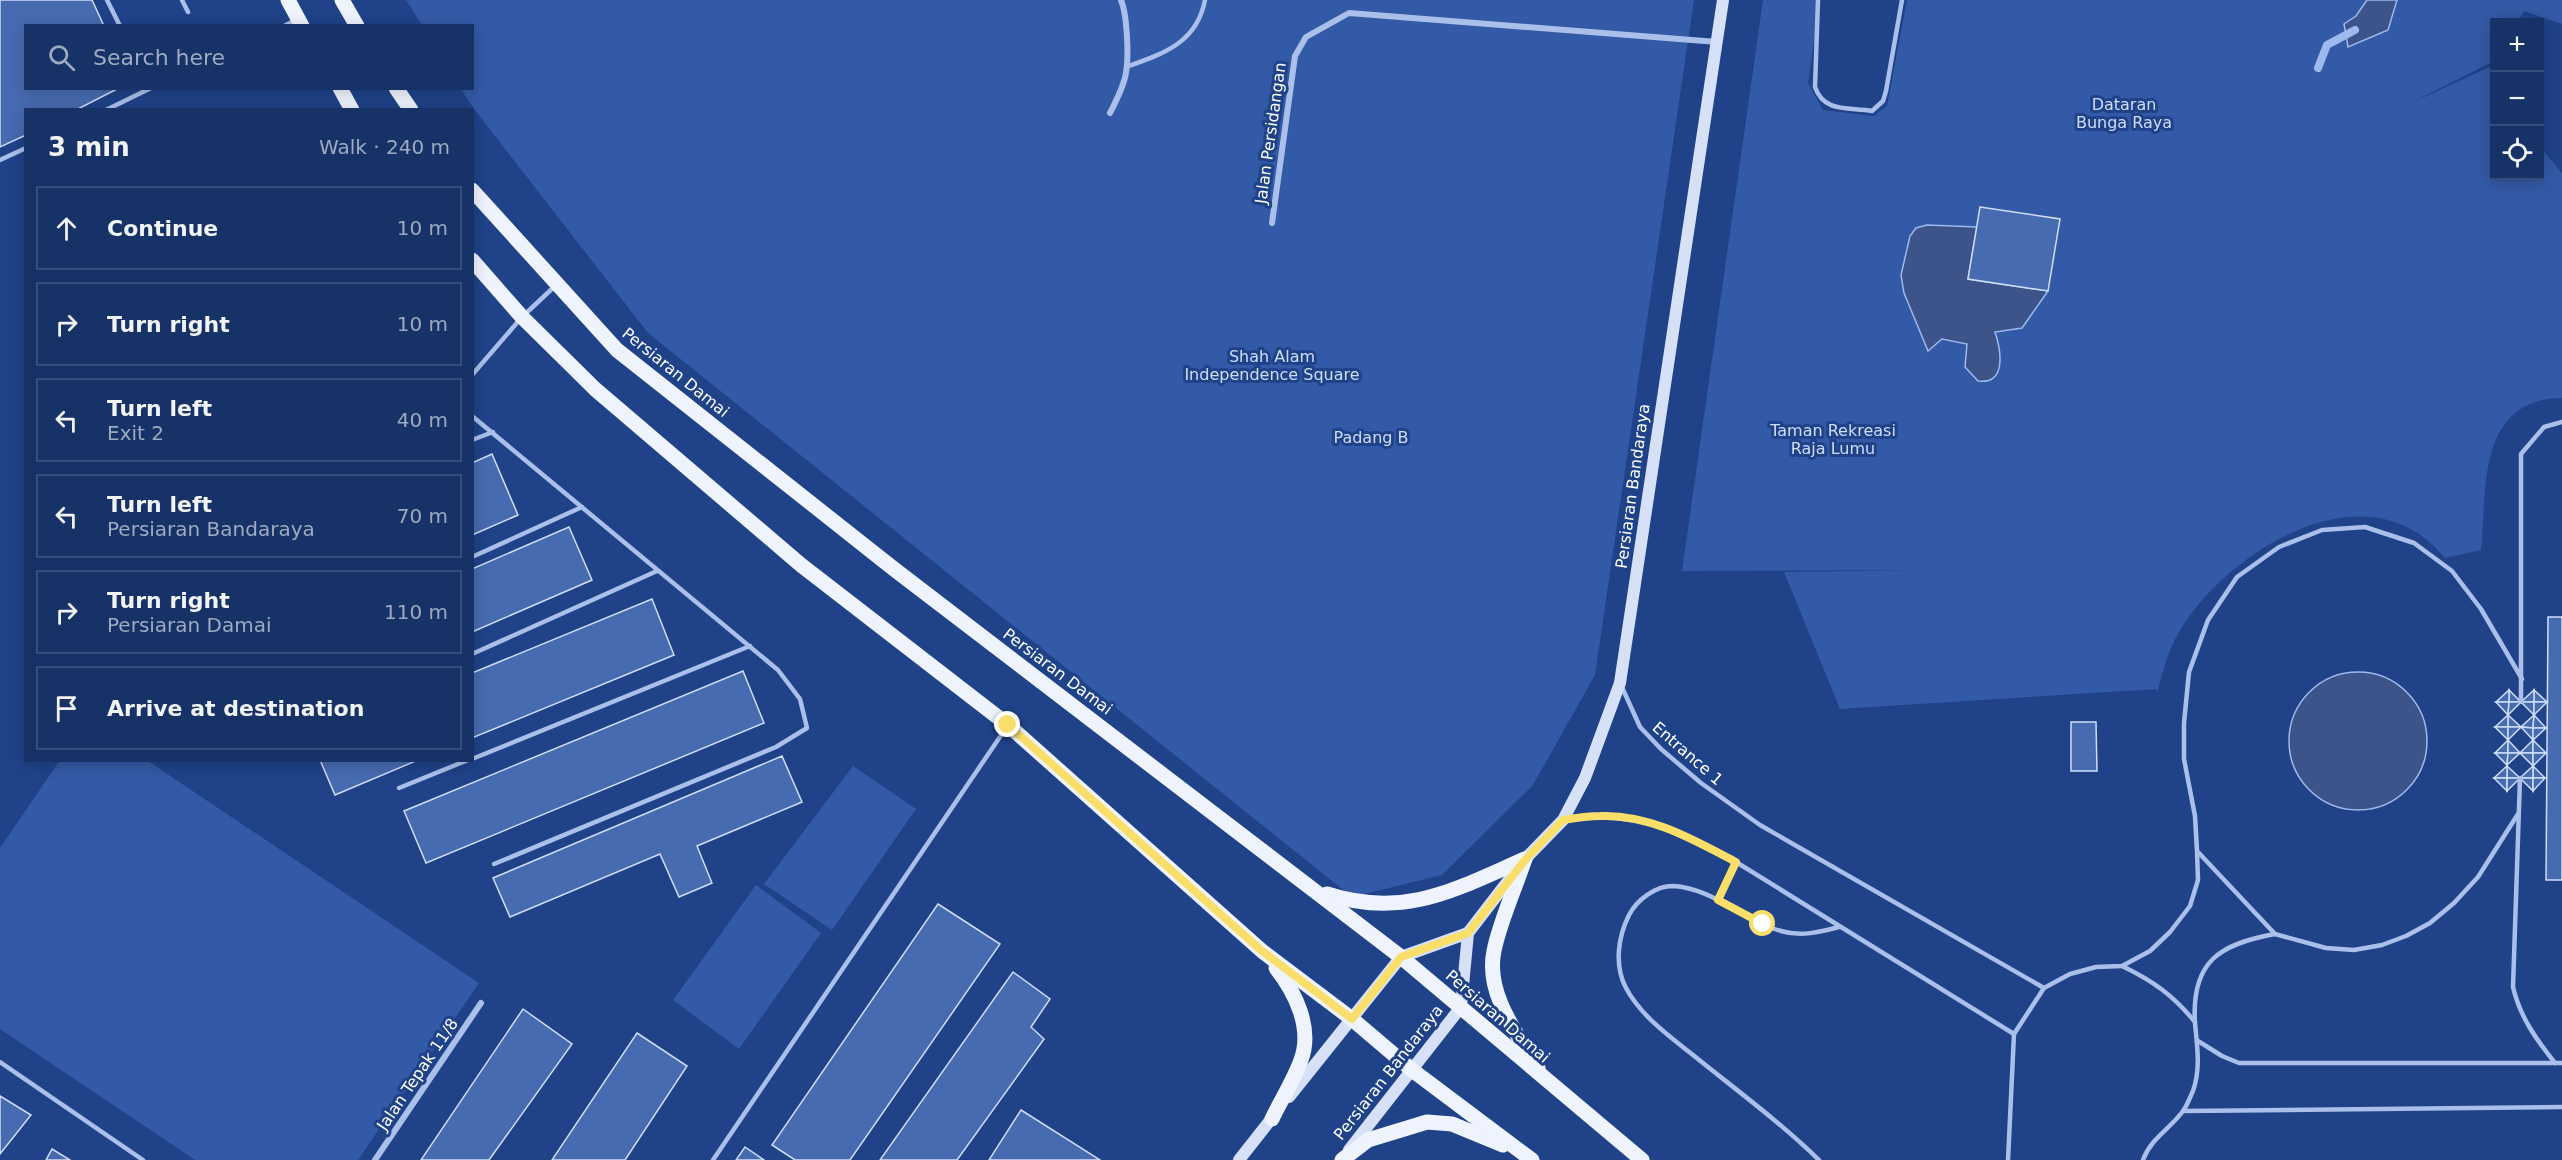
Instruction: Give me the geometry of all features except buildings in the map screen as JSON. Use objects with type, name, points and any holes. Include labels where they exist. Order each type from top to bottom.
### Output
[{"type":"main road","points":[[288,0],[295,23]]},
{"type":"main road","points":[[342,0],[356,24]]},
{"type":"main road","name":"Persiaran Bandaraya","points":[[1341,1160],[1461,1007],[1468,933],[1525,860],[1563,820],[1585,778],[1620,683],[1723,0]]},
{"type":"main road","points":[[341,90],[351,108]]},
{"type":"main road","points":[[397,90],[410,108]]},
{"type":"main road","name":"Persiaran Damai","points":[[474,192],[617,350],[903,576],[1401,957],[1642,1160]]},
{"type":"main road","points":[[474,262],[522,317],[595,389],[801,565],[1008,725],[1262,951],[1352,1019],[1412,1070],[1527,1156]]},
{"type":"main road","points":[[1317,891],[1350,902],[1402,903],[1440,896],[1525,860]]},
{"type":"main road","points":[[1525,860],[1494,951],[1493,977],[1500,1000],[1514,1030],[1546,1081]]},
{"type":"main road","points":[[1239,1160],[1401,957],[1468,933]]},
{"type":"main road","points":[[1262,951],[1290,986],[1300,1009],[1304,1032],[1302,1058],[1272,1119]]},
{"type":"main road","points":[[1341,1160],[1368,1140],[1427,1122],[1452,1124],[1527,1156]]},
{"type":"street","points":[[1110,113],[1123,87],[1129,66],[1126,12],[1121,0]]},
{"type":"street","name":"Jalan Persidangan","points":[[1272,223],[1295,56],[1306,37],[1349,13],[1717,42]]},
{"type":"street","name":"Jalan Tepak 11/8","points":[[375,1160],[481,1003]]},
{"type":"lane","points":[[107,0],[119,24]]},
{"type":"lane","points":[[182,0],[188,12]]},
{"type":"lane","points":[[1129,66],[1159,56],[1186,39],[1203,11],[1205,0]]},
{"type":"lane","points":[[1818,0],[1815,87],[1818,98],[1827,106],[1872,111],[1883,101],[1886,91],[1902,0]]},
{"type":"lane","points":[[110,108],[147,90]]},
{"type":"lane","points":[[0,160],[24,149]]},
{"type":"lane","points":[[474,373],[522,317],[557,284]]},
{"type":"lane","points":[[474,418],[778,670],[800,699],[807,728],[776,747],[494,864]]},
{"type":"lane","points":[[2521,702],[2521,454],[2544,427],[2562,422]]},
{"type":"lane","points":[[474,439],[493,432]]},
{"type":"lane","points":[[474,556],[582,507]]},
{"type":"lane","points":[[2008,1160],[2014,1034],[2044,988],[2070,974],[2096,967],[2122,966],[2150,951],[2170,932],[2190,906],[2198,880],[2195,816],[2184,759],[2184,723],[2189,672],[2208,620],[2237,577],[2280,547],[2322,530],[2365,527],[2414,543],[2452,571],[2481,609],[2522,679]]},
{"type":"lane","points":[[474,653],[657,571]]},
{"type":"lane","points":[[474,758],[750,646]]},
{"type":"lane","name":"Entrance 1","points":[[1620,683],[1641,727],[1661,749],[1701,783],[1760,825],[2044,988]]},
{"type":"lane","points":[[713,1160],[1008,725]]},
{"type":"lane","points":[[399,788],[463,762]]},
{"type":"lane","points":[[2520,778],[2513,987],[2517,1006],[2526,1023],[2555,1063]]},
{"type":"lane","points":[[2143,1160],[2149,1146],[2184,1111],[2193,1089],[2198,1066],[2195,1022],[2196,992],[2202,972],[2221,951],[2245,939],[2275,934],[2326,948],[2354,950],[2382,945],[2406,936],[2430,923],[2454,903],[2478,877],[2518,814]]},
{"type":"lane","points":[[1563,820],[1602,816],[1652,823],[1676,831],[1736,862],[2014,1034]]},
{"type":"lane","points":[[2197,851],[2275,934]]},
{"type":"lane","points":[[1718,900],[1736,862]]},
{"type":"lane","points":[[1818,1160],[1656,1025],[1626,988],[1619,967],[1618,943],[1634,906],[1650,892],[1671,886],[1696,890],[1783,932],[1818,933],[1839,927]]},
{"type":"lane","points":[[2122,966],[2153,981],[2181,1005],[2195,1022]]},
{"type":"lane","points":[[2198,1041],[2222,1056],[2239,1063],[2562,1063]]},
{"type":"lane","points":[[0,1062],[143,1160]]},
{"type":"lane","points":[[2184,1111],[2562,1107]]},
{"type":"green space","name":"Shah Alam Independence Square","points":[[406,0],[1694,0],[1595,675],[1533,785],[1442,875],[1352,897],[648,333],[462,90],[474,90],[474,24],[421,24]]},
{"type":"green space","points":[[1763,0],[1820,0],[1808,83],[1823,110],[1874,116],[1887,106],[1907,0],[2562,0],[2562,24],[2524,11],[2520,18],[2490,18],[2490,63],[2409,104],[2490,67],[2490,180],[2544,180],[2544,152],[2562,173],[2562,398],[2534,402],[2514,414],[2501,430],[2492,452],[2487,475],[2481,550],[2445,558],[2414,531],[2380,518],[2344,517],[2307,526],[2271,543],[2238,566],[2209,593],[2186,621],[2176,638],[2157,693],[2156,689],[1840,709],[1784,572],[1925,570],[1682,571]],"holes":[[[1980,207],[2060,219],[2048,291],[2022,327],[1995,332],[1967,344],[1942,339],[1904,293],[1901,275],[1910,236],[1927,225],[1977,227]]]},
{"type":"green space","points":[[59,762],[149,762],[479,983],[358,1160],[195,1160],[0,1029],[0,848]]},
{"type":"green space","points":[[853,766],[916,809],[832,930],[764,884]]},
{"type":"green space","points":[[756,885],[821,933],[739,1049],[673,1000]]},
{"type":"shaded area","points":[[2367,0],[2397,0],[2388,30],[2348,47],[2344,24],[2356,16]]},
{"type":"shaded area","points":[[1927,225],[1977,227],[1968,279],[2048,291],[2022,328],[1995,332],[2000,365],[1994,378],[1987,381],[1978,381],[1965,367],[1967,344],[1942,339],[1928,351],[1904,293],[1901,275],[1910,236],[1916,228]]},
{"type":"shaded area","points":[[2358,672],[2384,678],[2396,684],[2406,693],[2415,703],[2421,715],[2427,741],[2421,767],[2415,779],[2406,789],[2396,798],[2384,804],[2358,810],[2332,804],[2320,798],[2310,789],[2301,779],[2295,767],[2289,741],[2295,715],[2301,703],[2310,693],[2320,684],[2332,678]]},
{"type":"waterway","points":[[2318,68],[2327,45],[2355,30]]},
{"type":"route","points":[[1008,725],[1262,951],[1352,1019],[1401,957],[1468,933],[1525,860],[1563,820],[1602,816],[1652,823],[1676,831],[1736,862],[1718,900],[1763,924]]},
{"type":"park label","name":"Dataran Bunga Raya","points":[[2124,113]]},
{"type":"park label","name":"Padang B","points":[[1371,437]]},
{"type":"park label","name":"Taman Rekreasi Raja Lumu","points":[[1833,439]]}]
